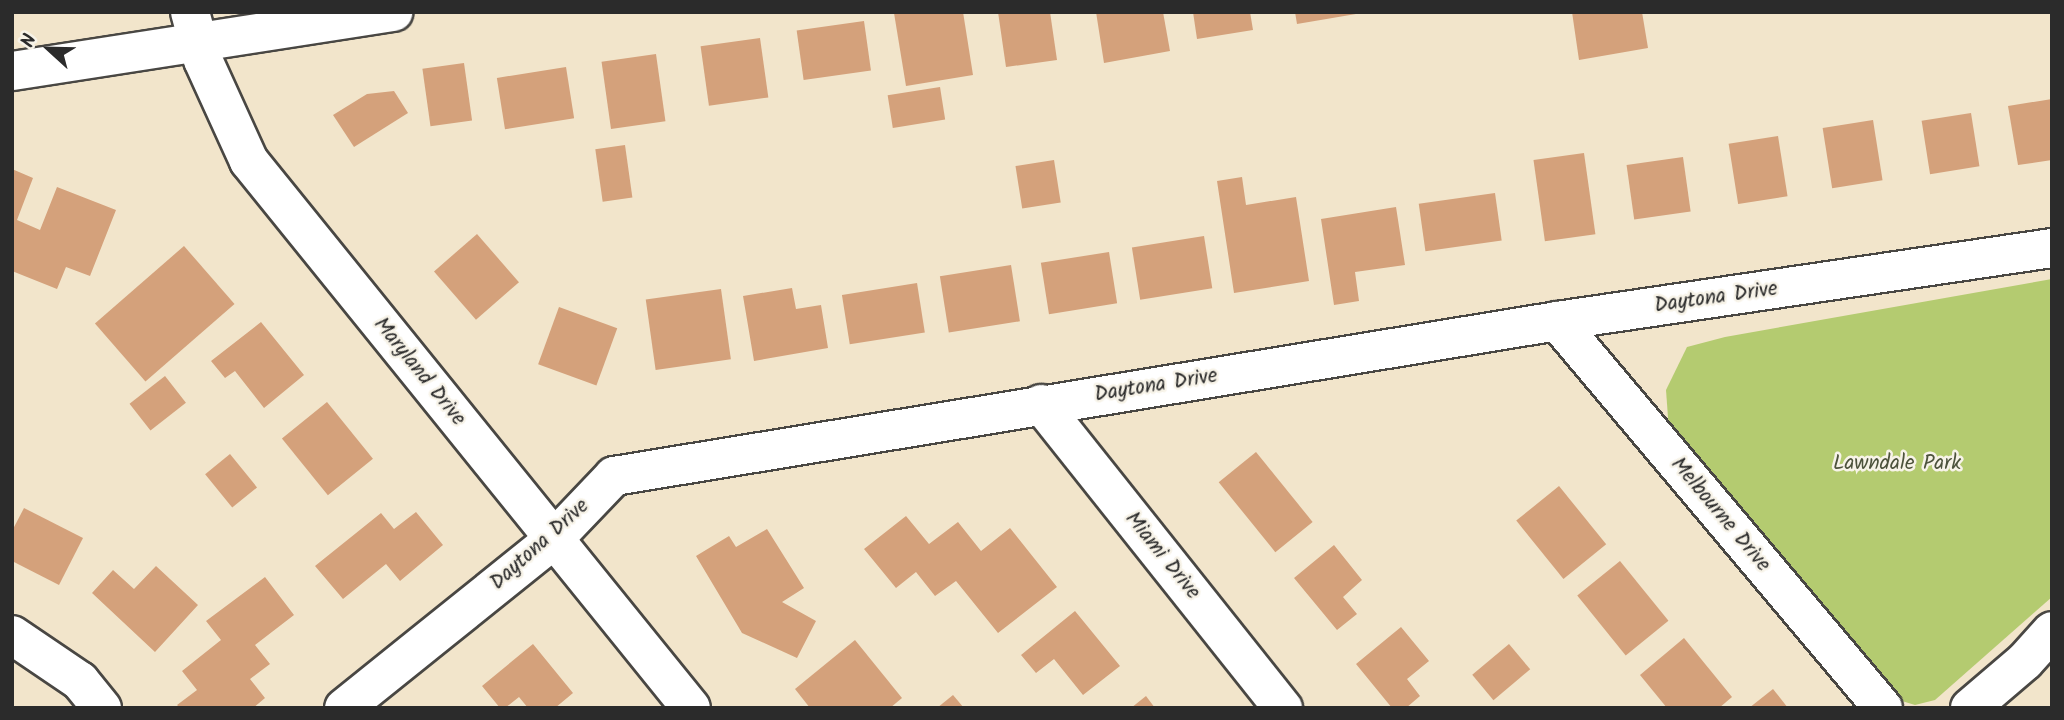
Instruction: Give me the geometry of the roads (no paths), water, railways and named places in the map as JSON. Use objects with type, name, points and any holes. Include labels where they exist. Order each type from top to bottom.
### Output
[{"type":"street","points":[[12,71],[194,28],[393,12]]},
{"type":"street","name":"Maryland Drive","points":[[194,28],[202,60],[249,161],[691,708]]},
{"type":"street","name":"Daytona Drive","points":[[344,708],[553,540],[614,476],[1557,321],[2052,248]]},
{"type":"street","name":"Melbourne Drive","points":[[1557,321],[1884,708]]},
{"type":"street","name":"Miami Drive","points":[[1041,404],[1283,708]]},
{"type":"street","points":[[1970,708],[2025,661],[2052,631]]},
{"type":"street","points":[[12,635],[80,681],[102,708]]},
{"type":"park label","name":"Lawndale Park","points":[[1897,464]]}]
